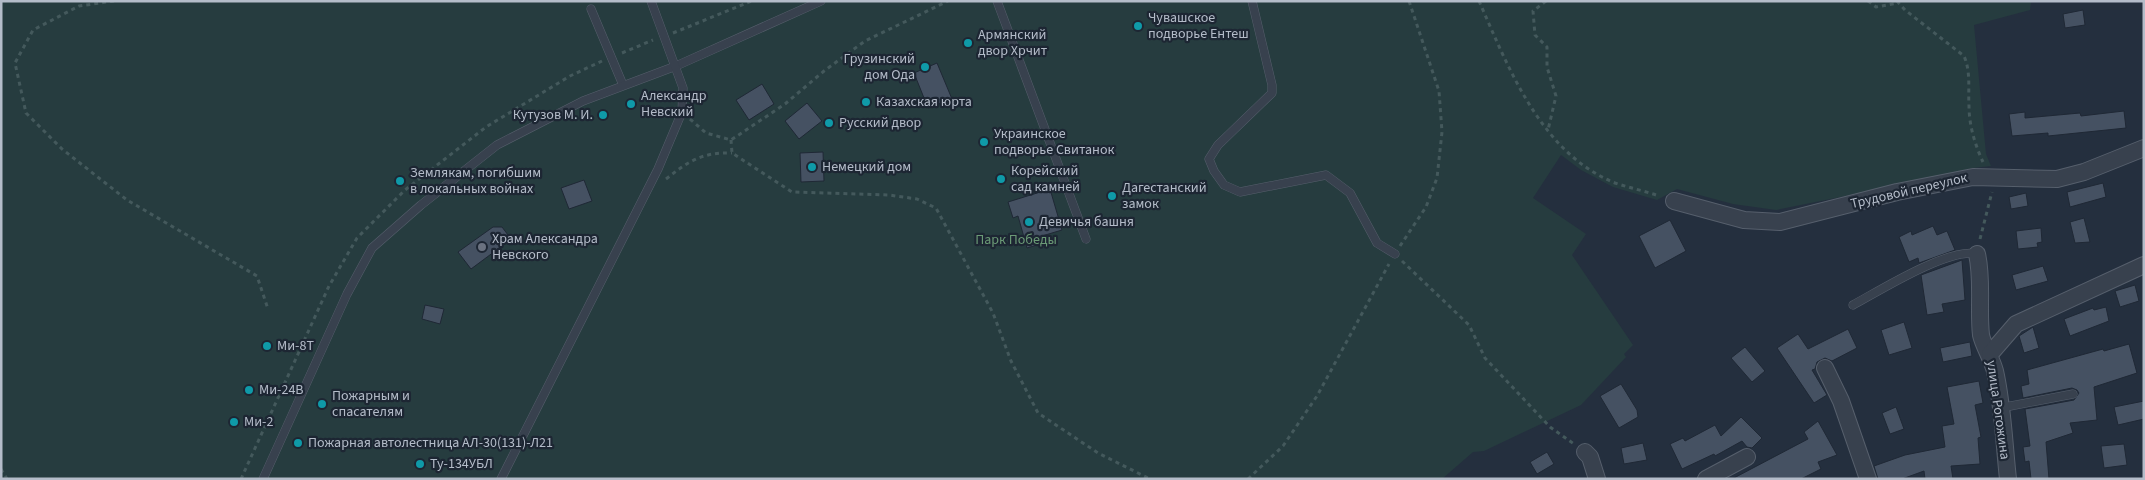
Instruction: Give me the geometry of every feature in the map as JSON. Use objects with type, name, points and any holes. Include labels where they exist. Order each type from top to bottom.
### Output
[{"type":"street","name":"Трудовой переулок","points":[[1674,201],[1744,220],[1780,222],[1897,192],[1973,176],[2057,178],[2084,172],[2144,148]]},
{"type":"street","name":"улица Рогожина","points":[[1976,254],[1980,267],[1982,338],[1990,354],[1995,372],[2008,479]]},
{"type":"street","points":[[1990,354],[2016,324],[2144,265]]},
{"type":"street","points":[[1825,368],[1841,401],[1868,479]]},
{"type":"street","points":[[1585,452],[1590,457],[1597,479]]},
{"type":"street","points":[[1706,479],[1747,457]]},
{"type":"lane","points":[[501,479],[658,169],[682,112],[683,88],[651,1]]},
{"type":"lane","points":[[263,479],[347,294],[372,248],[421,205],[497,145],[583,101],[676,66],[821,1]]},
{"type":"lane","points":[[997,1],[1086,239]]},
{"type":"lane","points":[[1252,1],[1272,85],[1272,93],[1218,145],[1209,159],[1214,171],[1224,185],[1240,192],[1326,175],[1350,193],[1377,243],[1395,254]]},
{"type":"lane","points":[[591,9],[623,85]]},
{"type":"lane","points":[[1853,306],[1922,268],[1962,253],[1976,254]]},
{"type":"lane","points":[[2000,408],[2073,394]]},
{"type":"path","points":[[114,1],[79,6],[33,30],[15,63],[26,113],[62,149],[127,200],[257,276],[268,309]]},
{"type":"path","points":[[241,479],[329,286],[357,238],[405,190],[486,128],[570,76],[611,57],[752,1]]},
{"type":"path","points":[[731,140],[784,104],[865,41],[948,1]]},
{"type":"path","points":[[1479,1],[1505,61],[1525,99],[1570,155],[1615,183],[1674,201]]},
{"type":"path","points":[[1546,1],[1533,11],[1535,34],[1547,47],[1547,67],[1556,96],[1548,130]]},
{"type":"path","points":[[1868,1],[1876,7],[1898,2],[1964,56],[1968,66],[1969,109],[1976,148],[1989,175],[1992,193],[1976,254]]},
{"type":"path","points":[[682,112],[706,132],[731,140]]},
{"type":"path","points":[[731,140],[732,153]]},
{"type":"path","points":[[661,183],[698,157],[714,152],[732,153],[792,192],[889,195],[917,199],[936,208],[993,313],[1011,361],[1038,412],[1098,453],[1150,479]]},
{"type":"path","points":[[1395,254],[1469,324],[1485,358],[1550,427],[1585,452]]},
{"type":"path","points":[[1,469],[7,479]]},
{"type":"green space","name":"Парк Победы","points":[[1,1],[2031,1],[2030,10],[1974,25],[1986,154],[1991,166],[1973,168],[1896,186],[1776,210],[1733,204],[1677,189],[1657,200],[1613,187],[1581,170],[1561,155],[1533,198],[1586,234],[1572,255],[1633,345],[1624,354],[1626,357],[1581,405],[1484,451],[1473,452],[1442,479],[1,479]]},
{"type":"building","points":[[2083,10],[2085,25],[2065,28],[2063,14]]},
{"type":"building","points":[[937,63],[952,99],[928,108],[914,73]]},
{"type":"building","points":[[762,84],[774,104],[749,120],[736,100]]},
{"type":"building","points":[[807,103],[822,121],[799,139],[785,121]]},
{"type":"building","points":[[2124,111],[2126,128],[2048,136],[2048,133],[2012,136],[2009,114],[2025,112],[2025,118],[2080,113],[2081,116]]},
{"type":"building","name":"Немецкий дом","points":[[823,152],[824,181],[801,182],[800,153]]},
{"type":"building","points":[[584,180],[592,201],[569,209],[561,188]]},
{"type":"building","points":[[2103,183],[2106,197],[2070,207],[2067,192]]},
{"type":"building","name":"Девичья башня","points":[[1050,189],[1062,230],[1042,236],[1044,243],[1027,248],[1018,216],[1013,218],[1008,202]]},
{"type":"building","points":[[2026,193],[2028,206],[2011,209],[2009,197]]},
{"type":"building","points":[[2084,218],[2090,242],[2075,243],[2070,222]]},
{"type":"building","points":[[1670,220],[1686,251],[1655,268],[1639,236]]},
{"type":"building","points":[[1933,226],[1937,235],[1947,231],[1955,250],[1919,263],[1918,258],[1909,262],[1899,237],[1911,231],[1912,235]]},
{"type":"building","name":"Храм Александра Невского","points":[[493,227],[502,227],[508,235],[506,243],[471,269],[458,252]]},
{"type":"building","points":[[2041,228],[2042,242],[2037,243],[2038,247],[2018,249],[2016,231]]},
{"type":"building","points":[[1962,260],[1965,300],[1942,304],[1944,312],[1927,315],[1921,275]]},
{"type":"building","points":[[2043,266],[2048,281],[2016,290],[2012,275]]},
{"type":"building","points":[[2135,285],[2139,301],[2120,307],[2115,291]]},
{"type":"building","points":[[425,305],[444,309],[440,324],[422,319]]},
{"type":"building","points":[[2106,307],[2109,321],[2070,336],[2064,319],[2093,308],[2094,310]]},
{"type":"building","points":[[1904,322],[1912,348],[1889,355],[1881,330]]},
{"type":"building","points":[[2033,327],[2039,348],[2024,353],[2019,336]]},
{"type":"building","points":[[1848,329],[1857,348],[1832,361],[1825,358],[1817,362],[1815,369],[1812,370],[1827,395],[1814,403],[1777,348],[1798,334],[1808,349]]},
{"type":"building","points":[[1970,342],[1972,356],[1943,362],[1940,348]]},
{"type":"building","points":[[2129,344],[2137,373],[2094,387],[2097,420],[2070,423],[2073,433],[2046,442],[2049,479],[2031,479],[2029,461],[2025,462],[2023,447],[2030,446],[2025,409],[2074,400],[2079,393],[2072,388],[2023,398],[2021,386],[2029,384],[2027,370],[2103,349],[2104,351]]},
{"type":"building","points":[[1745,347],[1765,371],[1752,382],[1731,358]]},
{"type":"building","points":[[1979,381],[1983,403],[1975,405],[1981,437],[1978,438],[1980,464],[1951,466],[1953,479],[1925,479],[1924,471],[1902,479],[1878,479],[1874,466],[1905,455],[1945,447],[1942,426],[1954,424],[1947,387]]},
{"type":"building","points":[[1621,384],[1637,410],[1638,417],[1619,428],[1600,396]]},
{"type":"building","points":[[2144,401],[2144,419],[2118,425],[2114,407]]},
{"type":"building","points":[[1896,407],[1904,429],[1890,434],[1882,413]]},
{"type":"building","points":[[1741,417],[1762,438],[1752,448],[1747,447],[1742,441],[1715,456],[1714,454],[1682,469],[1670,444],[1683,438],[1685,441],[1715,425],[1721,436]]},
{"type":"building","points":[[1818,421],[1837,455],[1818,462],[1821,469],[1801,479],[1732,479],[1808,439],[1804,432]]},
{"type":"building","points":[[1643,443],[1647,460],[1624,464],[1621,448]]},
{"type":"building","points":[[2124,444],[2127,465],[2104,468],[2101,446]]},
{"type":"building","points":[[1547,452],[1554,464],[1537,474],[1530,462]]},
{"type":"place","name":"Чувашское подворье Ентеш","points":[[1138,26]]},
{"type":"place","name":"Армянский двор Хрчит","points":[[968,43]]},
{"type":"place","name":"Грузинский дом Ода","points":[[925,67]]},
{"type":"place","name":"Казахская юрта","points":[[866,102]]},
{"type":"place","name":"Александр Невский","points":[[631,104]]},
{"type":"place","name":"Кутузов М. И.","points":[[603,115]]},
{"type":"place","name":"Русский двор","points":[[829,123]]},
{"type":"place","name":"Украинское подворье Свитанок","points":[[984,142]]},
{"type":"place","name":"Немецкий дом","points":[[812,167]]},
{"type":"place","name":"Корейский сад камней","points":[[1001,179]]},
{"type":"place","name":"Землякам, погибшим в локальных войнах","points":[[400,181]]},
{"type":"place","name":"Дагестанский замок","points":[[1112,196]]},
{"type":"place","name":"Девичья башня","points":[[1029,222]]},
{"type":"place","name":"Храм Александра Невского","points":[[482,247]]},
{"type":"place","name":"Ми-8Т","points":[[267,346]]},
{"type":"place","name":"Ми-24В","points":[[249,390]]},
{"type":"place","name":"Пожарным и спасателям","points":[[322,404]]},
{"type":"place","name":"Ми-2","points":[[234,422]]},
{"type":"place","name":"Пожарная автолестница АЛ-30(131)-Л21","points":[[298,443]]},
{"type":"place","name":"Ту-134УБЛ","points":[[420,464]]}]
